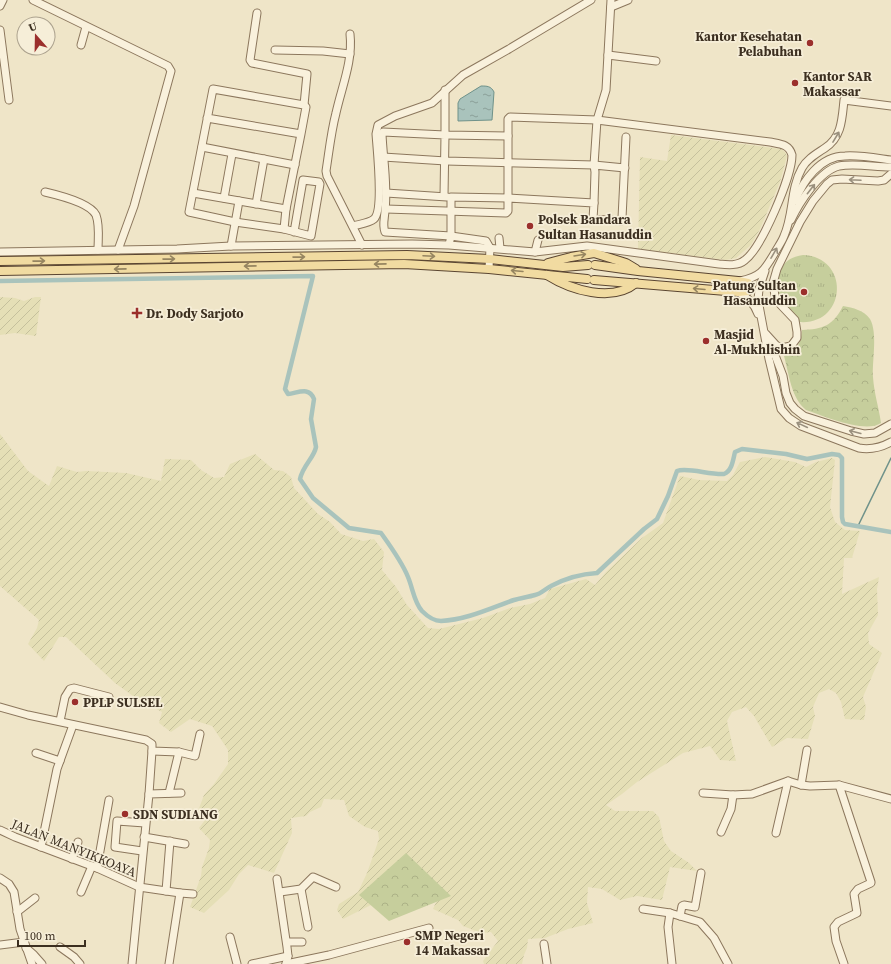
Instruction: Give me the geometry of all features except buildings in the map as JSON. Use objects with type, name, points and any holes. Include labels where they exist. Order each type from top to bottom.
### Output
[{"type":"main road","points":[[542,265],[571,257],[594,254],[626,263],[633,266],[638,271]]},
{"type":"main road","points":[[0,261],[407,255],[490,260],[563,267],[591,265],[738,281],[748,284],[750,288],[748,291],[738,292],[590,280],[489,269],[382,264],[0,271]]},
{"type":"main road","points":[[545,274],[566,285],[593,293],[628,290],[636,283]]},
{"type":"main road","points":[[682,288],[683,276]]},
{"type":"street","points":[[0,6],[4,0]]},
{"type":"street","points":[[33,0],[168,66],[172,71],[134,206],[118,250]]},
{"type":"street","points":[[353,226],[371,221],[377,215],[379,193],[376,134],[378,125],[383,121],[427,105],[436,100],[463,75],[591,0]]},
{"type":"street","points":[[626,138],[622,221],[593,219],[597,120],[606,90],[611,4],[628,0]]},
{"type":"street","points":[[257,13],[250,60],[252,63],[307,74],[304,105],[306,107],[286,209],[284,229]]},
{"type":"street","points":[[81,45],[86,26]]},
{"type":"street","points":[[0,30],[9,100]]},
{"type":"street","points":[[350,34],[349,65],[334,119],[326,171],[327,176],[362,245]]},
{"type":"street","points":[[275,50],[323,51],[350,54]]},
{"type":"street","points":[[608,55],[656,61]]},
{"type":"street","points":[[294,232],[303,180],[305,179],[319,182],[320,184],[311,236],[294,232],[284,229],[235,222],[189,213],[212,90],[214,88],[304,105]]},
{"type":"street","points":[[446,90],[446,161],[448,197],[451,212],[451,236],[449,245]]},
{"type":"street","points":[[785,235],[795,185],[803,167],[814,155],[832,143],[838,135],[841,125],[844,100],[891,106]]},
{"type":"street","points":[[0,252],[177,249],[231,246],[449,245],[535,252],[587,246],[735,265],[746,260],[765,232],[783,189],[792,158],[791,151],[786,146],[770,142],[597,120],[510,117],[508,119],[508,211],[506,213],[386,209]]},
{"type":"street","points":[[207,118],[301,134]]},
{"type":"street","points":[[489,269],[490,248],[486,241],[451,236],[384,232],[383,228],[386,209],[386,193],[383,157],[383,132],[508,136]]},
{"type":"street","points":[[202,147],[295,165]]},
{"type":"street","points":[[224,198],[232,154]]},
{"type":"street","points":[[790,215],[800,189],[810,174],[830,158],[844,156],[891,160]]},
{"type":"street","points":[[383,157],[446,161],[594,165],[624,168]]},
{"type":"street","points":[[256,204],[264,159]]},
{"type":"street","points":[[891,167],[849,165],[838,166],[822,175],[805,197],[792,218],[785,235],[766,269],[759,289],[758,300],[769,359],[781,408],[789,418],[801,426],[859,448],[868,450],[880,448],[891,442]]},
{"type":"street","points":[[766,334],[776,345],[781,348],[792,346],[797,338],[798,332],[795,320],[775,296],[773,283],[777,269],[800,222],[817,196],[832,180],[842,179],[878,181],[884,180],[891,174]]},
{"type":"street","points":[[45,192],[75,201],[92,210],[97,220],[98,250]]},
{"type":"street","points":[[193,193],[286,209]]},
{"type":"street","points":[[386,193],[594,203]]},
{"type":"street","points":[[231,246],[239,201]]},
{"type":"street","points":[[499,238],[500,248]]},
{"type":"street","points":[[535,252],[538,240]]},
{"type":"street","points":[[738,281],[752,279],[766,269]]},
{"type":"street","points":[[738,292],[747,297],[755,306],[783,376],[786,393],[790,403],[795,409],[804,416],[864,434],[875,433],[891,424]]},
{"type":"street","points":[[60,721],[65,697],[70,689],[74,688],[109,697]]},
{"type":"street","points":[[0,706],[28,715],[146,740],[152,744],[149,794],[142,851],[132,964]]},
{"type":"street","points":[[41,847],[54,782],[73,724]]},
{"type":"street","points":[[152,751],[179,752],[195,756],[200,734]]},
{"type":"street","points":[[801,785],[807,750]]},
{"type":"street","points":[[169,793],[179,752]]},
{"type":"street","points":[[36,754],[60,761]]},
{"type":"street","points":[[776,832],[788,782]]},
{"type":"street","points":[[703,794],[756,794],[788,782],[801,785],[839,785],[891,799]]},
{"type":"street","points":[[839,785],[871,882],[858,889],[855,893],[854,896],[857,914],[838,922],[834,926],[836,941],[844,964]]},
{"type":"street","points":[[149,794],[181,793]]},
{"type":"street","points":[[721,832],[731,809],[733,795]]},
{"type":"street","points":[[81,892],[95,867],[109,800]]},
{"type":"street","points":[[142,851],[116,847],[117,821],[145,823]]},
{"type":"street","name":"JALAN MANYIKKOAYA","points":[[0,830],[95,867],[139,887],[193,894]]},
{"type":"street","points":[[144,837],[185,844]]},
{"type":"street","points":[[166,891],[170,841]]},
{"type":"street","points":[[72,859],[78,842]]},
{"type":"street","points":[[680,916],[682,906],[684,905],[695,908],[701,873]]},
{"type":"street","points":[[280,892],[301,889],[313,877],[336,887]]},
{"type":"street","points":[[0,878],[9,884],[14,892],[20,929],[32,964]]},
{"type":"street","points":[[277,879],[287,942],[288,956],[286,964],[329,955],[429,928]]},
{"type":"street","points":[[301,889],[308,927]]},
{"type":"street","points":[[169,964],[180,893]]},
{"type":"street","points":[[17,912],[35,898]]},
{"type":"street","points":[[643,909],[680,916],[700,922],[714,938],[728,964]]},
{"type":"street","points":[[670,914],[668,927],[672,964]]},
{"type":"street","points":[[230,937],[237,964]]},
{"type":"street","points":[[287,942],[302,942]]},
{"type":"street","points":[[544,944],[547,964]]},
{"type":"street","points":[[0,945],[25,945],[41,964],[47,964]]},
{"type":"street","points":[[60,947],[80,964]]},
{"type":"street","points":[[252,964],[288,956]]},
{"type":"shaded area","points":[[671,135],[781,149],[785,152],[787,156],[780,182],[760,229],[751,245],[736,258],[726,260],[638,249],[640,157],[667,161]]},
{"type":"shaded area","points":[[0,297],[15,298],[24,301],[35,297],[41,297],[36,336],[15,333],[0,335]]},
{"type":"shaded area","points":[[0,434],[28,471],[49,486],[57,466],[77,472],[126,473],[161,481],[165,459],[191,460],[201,470],[214,478],[224,477],[230,464],[255,454],[274,470],[283,471],[291,477],[294,488],[318,514],[330,522],[341,534],[363,541],[374,539],[384,552],[382,570],[396,587],[407,605],[428,628],[439,629],[483,618],[510,608],[530,604],[545,598],[550,589],[586,579],[595,585],[606,572],[642,538],[663,523],[680,476],[699,480],[727,481],[733,475],[740,462],[765,457],[795,462],[806,467],[816,462],[832,458],[835,460],[830,507],[835,522],[845,530],[860,531],[852,558],[844,558],[842,594],[879,577],[877,589],[878,615],[868,633],[869,644],[882,653],[863,697],[866,707],[864,720],[845,719],[841,702],[836,693],[829,689],[819,693],[813,707],[815,716],[808,739],[787,738],[772,747],[754,716],[746,707],[732,712],[727,721],[736,761],[720,760],[710,746],[683,753],[637,782],[606,805],[615,811],[653,811],[659,817],[664,841],[671,851],[689,863],[697,871],[670,867],[662,900],[637,896],[620,900],[602,889],[588,887],[587,903],[593,923],[568,929],[545,938],[528,939],[522,964],[484,964],[483,961],[498,941],[491,932],[481,933],[463,926],[458,920],[433,909],[438,898],[383,899],[343,919],[337,910],[339,904],[358,892],[367,873],[379,839],[378,831],[365,827],[349,816],[344,800],[324,799],[321,807],[310,812],[306,816],[291,818],[292,833],[274,873],[248,865],[239,874],[229,890],[204,913],[190,907],[201,876],[202,867],[209,848],[210,840],[199,828],[208,816],[198,811],[204,795],[228,764],[228,750],[212,726],[190,719],[171,732],[159,723],[162,712],[133,696],[115,683],[66,637],[59,637],[44,661],[28,644],[37,628],[39,620],[0,586]]},
{"type":"green space","points":[[803,255],[819,259],[829,267],[835,278],[837,291],[834,303],[827,314],[815,320],[799,322],[795,315],[782,301],[778,293],[777,284],[779,275],[787,261]]},
{"type":"green space","points":[[843,306],[865,313],[870,319],[874,332],[873,377],[881,423],[874,426],[844,423],[806,410],[797,399],[789,378],[784,356],[792,352],[798,346],[801,339],[802,330],[816,329],[827,325],[835,318]]},
{"type":"green space","points":[[406,853],[451,896],[389,921],[359,895]]},
{"type":"water","points":[[481,86],[489,87],[494,92],[492,120],[458,121],[458,103],[460,99]]},
{"type":"waterway","points":[[0,281],[313,276],[285,389],[288,394],[306,391],[312,395],[314,399],[311,419],[316,447],[313,455],[303,470],[300,479],[313,498],[349,528],[381,533],[403,566],[419,607],[426,615],[435,620],[450,620],[469,616],[514,600],[541,593],[551,586],[579,575],[597,573],[644,529],[657,519],[668,496],[677,471],[687,470],[724,474],[727,473],[733,462],[735,452],[742,449],[786,454],[807,459],[832,454],[839,455],[842,458],[843,522],[845,524],[891,532]]},
{"type":"waterway","points":[[858,526],[891,458]]},
{"type":"place","name":"Kantor Kesehatan Pelabuhan","points":[[810,43]]},
{"type":"place","name":"Kantor SAR Makassar","points":[[795,83]]},
{"type":"place","name":"Polsek Bandara Sultan Hasanuddin","points":[[530,226]]},
{"type":"place","name":"Patung Sultan Hasanuddin","points":[[804,292]]},
{"type":"place","name":"Dr. Dody Sarjoto","points":[[137,313]]},
{"type":"place","name":"Masjid Al-Mukhlishin","points":[[706,341]]},
{"type":"place","name":"PPLP SULSEL","points":[[75,702]]},
{"type":"place","name":"SDN SUDIANG","points":[[125,814]]},
{"type":"place","name":"SMP Negeri 14 Makassar","points":[[407,942]]}]
